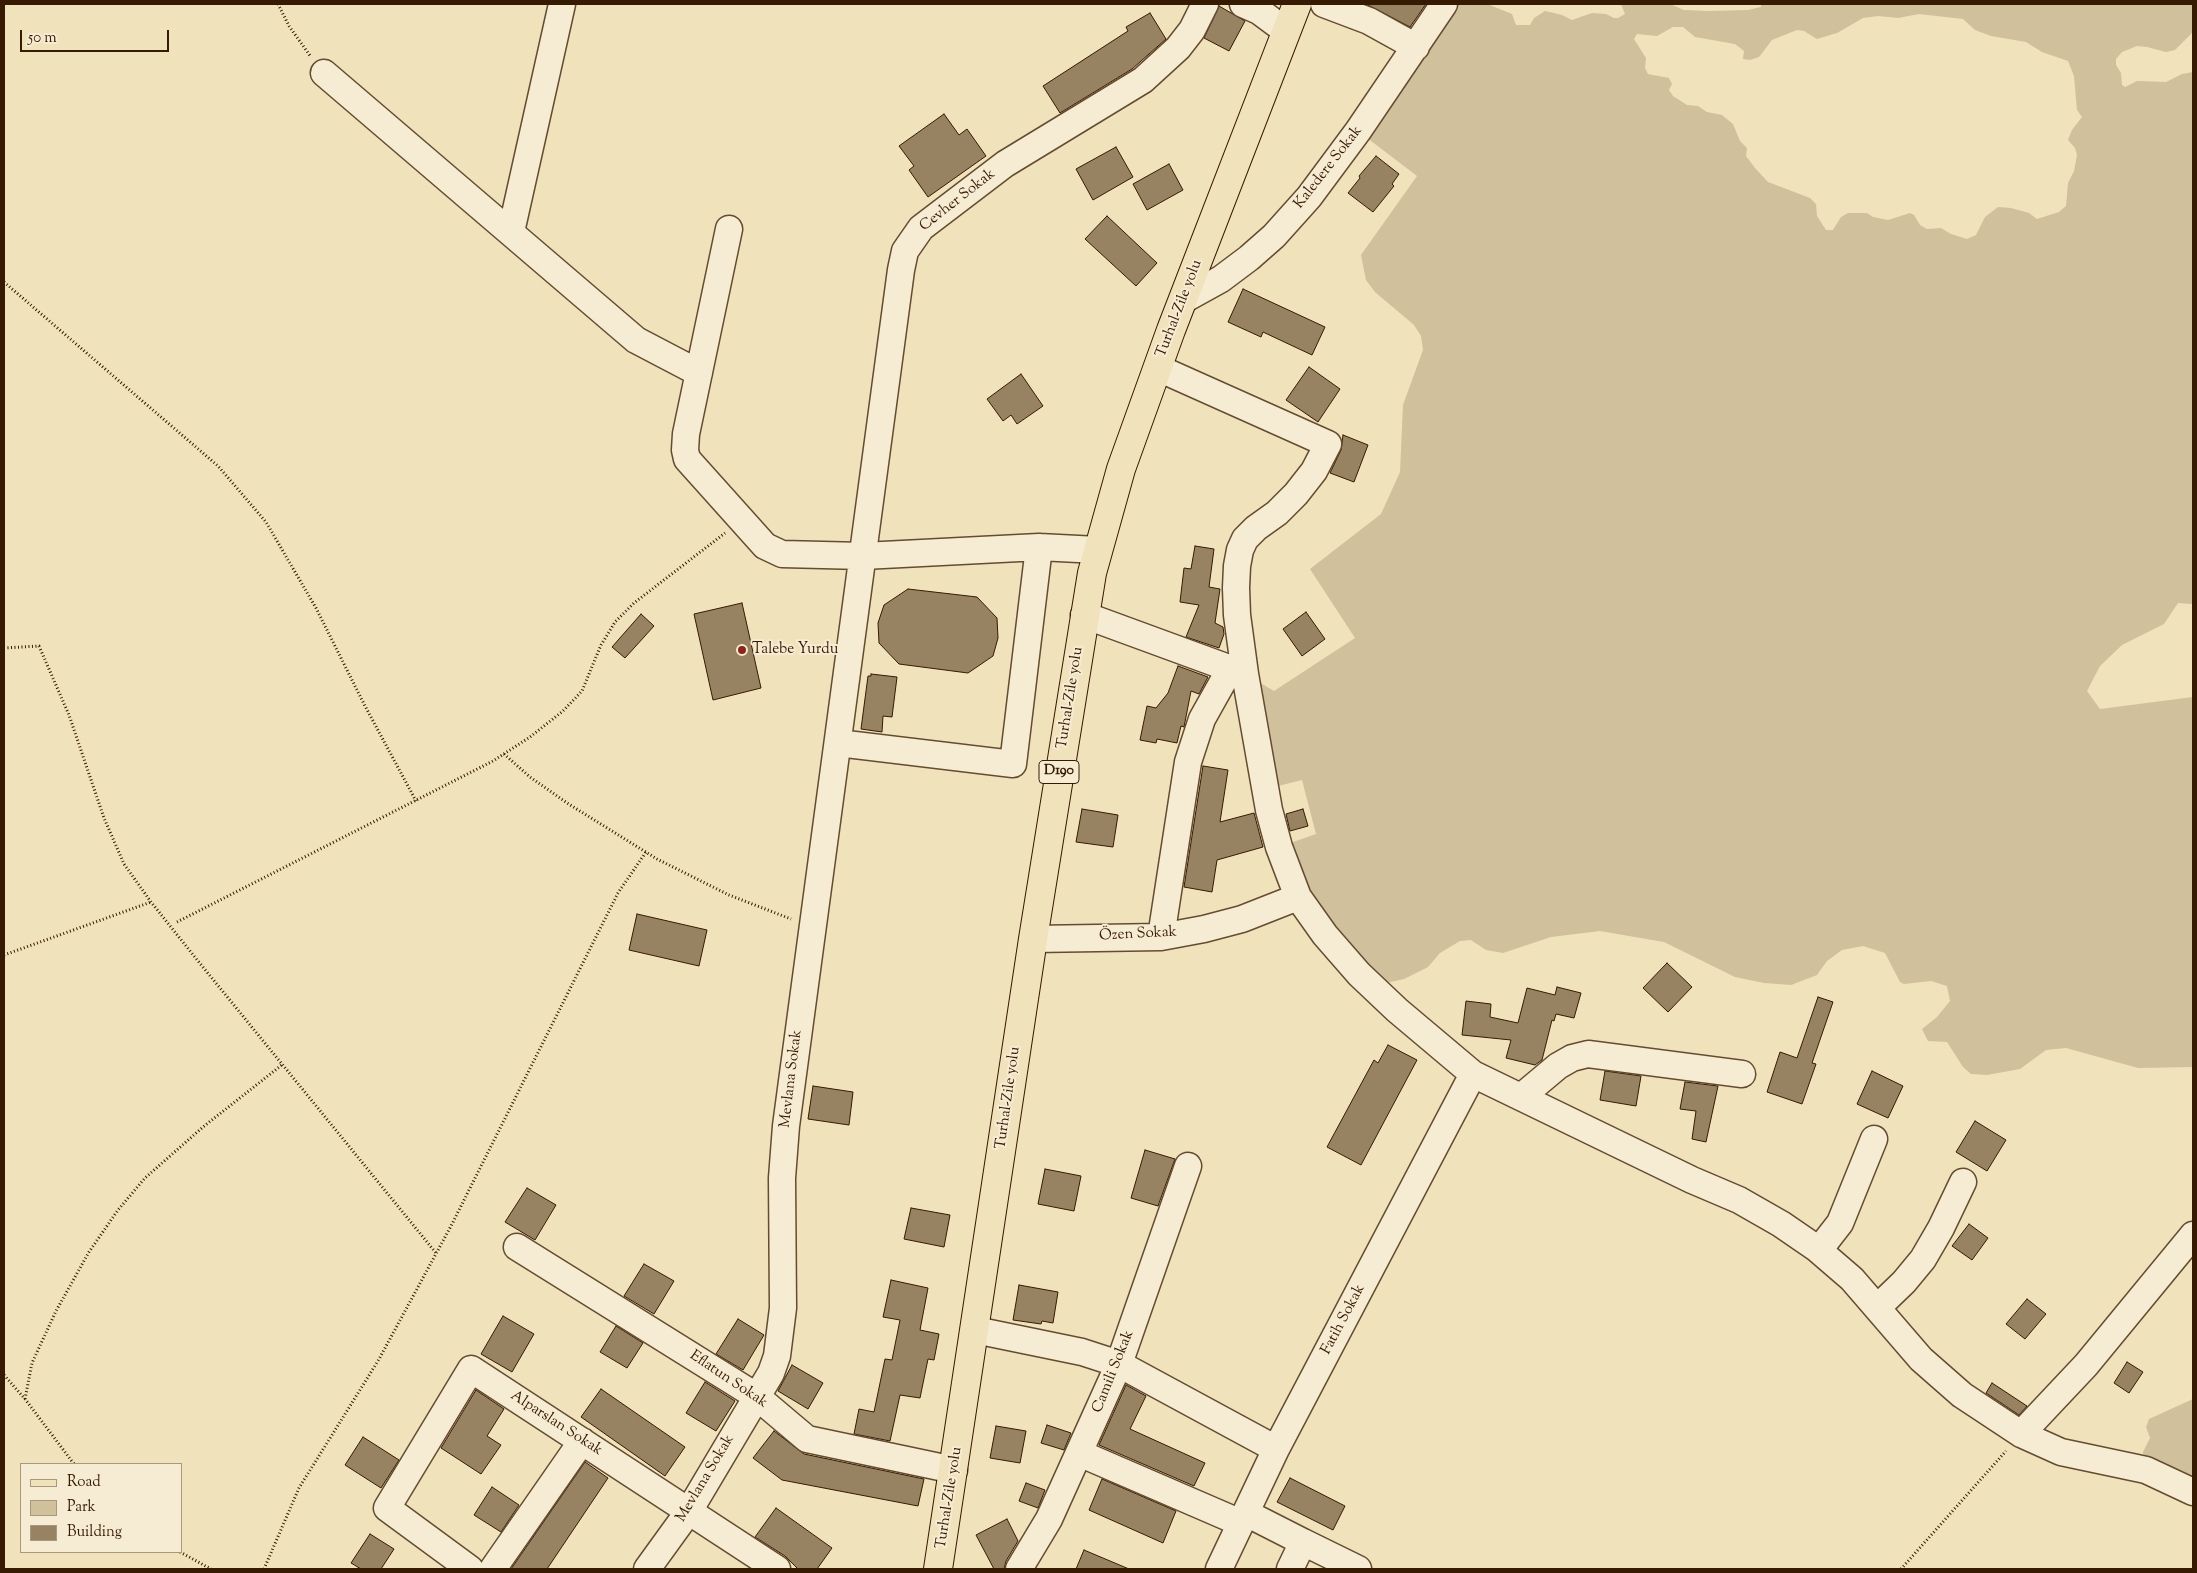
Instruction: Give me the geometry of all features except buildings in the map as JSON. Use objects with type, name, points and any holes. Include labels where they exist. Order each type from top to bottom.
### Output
[{"type":"main road","name":"Turhal-Zile yolu","points":[[938,1569],[1033,939],[1084,615],[1098,550],[1121,469],[1183,300],[1297,4]]},
{"type":"street","points":[[511,232],[562,4]]},
{"type":"street","name":"Cevher Sokak","points":[[864,556],[901,270],[905,251],[911,240],[920,228],[1005,164],[1142,80],[1178,48],[1192,30],[1205,4]]},
{"type":"street","points":[[1243,4],[1259,11],[1286,32]]},
{"type":"street","points":[[1324,4],[1369,21],[1416,47]]},
{"type":"street","name":"Kaledere Sokak","points":[[1183,300],[1221,279],[1249,258],[1274,236],[1309,197],[1358,131],[1444,4]]},
{"type":"street","points":[[324,73],[636,340],[699,373]]},
{"type":"street","points":[[729,229],[686,434],[687,459],[765,546],[782,554],[864,556],[1039,547],[1098,550]]},
{"type":"street","points":[[1158,368],[1328,444],[1314,471],[1296,494],[1277,513],[1256,528],[1245,539],[1240,550],[1236,566],[1237,672],[1279,847],[1298,897],[1324,935],[1359,974],[1397,1010],[1473,1074],[1692,1180],[1739,1200],[1781,1224],[1819,1250],[1852,1279],[1922,1359],[1962,1395],[2021,1434],[2061,1452],[2146,1470],[2193,1492]]},
{"type":"street","points":[[838,743],[1013,764],[1039,547]]},
{"type":"street","name":"Mevlana Sokak","points":[[647,1569],[689,1511],[771,1373],[777,1356],[781,1331],[783,1281],[782,1178],[785,1134],[864,556]]},
{"type":"street","points":[[1084,615],[1237,672]]},
{"type":"street","points":[[1160,937],[1188,762],[1202,719],[1237,672]]},
{"type":"street","name":"Özen Sokak","points":[[1033,939],[1160,937],[1204,929],[1242,919],[1298,897]]},
{"type":"street","points":[[1521,1097],[1558,1066],[1572,1058],[1588,1054],[1742,1074]]},
{"type":"street","name":"Fatih Sokak","points":[[1219,1569],[1276,1449],[1473,1074]]},
{"type":"street","points":[[1819,1250],[1840,1223],[1874,1139]]},
{"type":"street","name":"Camili Sokak","points":[[1020,1569],[1049,1519],[1119,1364],[1188,1166]]},
{"type":"street","points":[[1877,1308],[1904,1282],[1923,1259],[1941,1228],[1963,1182]]},
{"type":"street","points":[[2021,1434],[2086,1365],[2193,1235]]},
{"type":"street","name":"Eflatun Sokak","points":[[517,1247],[756,1396],[807,1439],[954,1470]]},
{"type":"street","points":[[975,1330],[1082,1352],[1119,1364],[1276,1449]]},
{"type":"street","name":"Alparslan Sokak","points":[[470,1569],[387,1508],[471,1369],[777,1569]]},
{"type":"street","points":[[493,1569],[582,1441]]},
{"type":"street","points":[[1080,1453],[1304,1542],[1358,1569]]},
{"type":"street","points":[[1290,1569],[1304,1542]]},
{"type":"path","points":[[278,4],[304,50],[324,73]]},
{"type":"path","points":[[4,282],[218,466],[266,522],[316,608],[365,706],[416,801]]},
{"type":"path","points":[[177,922],[416,801],[504,754],[563,711],[582,691],[600,645],[615,622],[634,603],[742,520]]},
{"type":"path","points":[[4,648],[39,646],[69,715],[104,818],[124,864],[151,902],[436,1253]]},
{"type":"path","points":[[504,754],[530,777],[566,803],[646,852],[729,895],[813,927]]},
{"type":"path","points":[[264,1569],[299,1488],[378,1361],[436,1253],[618,893],[646,852]]},
{"type":"path","points":[[4,955],[151,902]]},
{"type":"path","points":[[25,1398],[32,1363],[56,1311],[89,1252],[118,1210],[145,1178],[203,1127],[283,1064]]},
{"type":"path","points":[[4,1375],[25,1398],[73,1463]]},
{"type":"path","points":[[1901,1569],[2021,1434]]},
{"type":"path","points":[[182,1553],[211,1569]]},
{"type":"green space","points":[[1444,4],[1487,4],[1512,14],[1516,25],[1530,25],[1534,18],[1545,11],[1562,15],[1572,20],[1592,13],[1606,14],[1618,18],[1625,14],[1621,4],[1670,4],[1684,10],[1708,11],[1748,10],[1761,7],[1761,4],[2193,4],[2192,33],[2175,50],[2166,52],[2137,46],[2122,52],[2116,59],[2116,65],[2121,73],[2122,85],[2125,87],[2137,81],[2166,82],[2182,74],[2193,72],[2193,604],[2178,603],[2164,624],[2122,645],[2100,666],[2087,691],[2100,709],[2193,697],[2193,1067],[2138,1068],[2066,1048],[2046,1050],[2020,1069],[1987,1075],[1971,1074],[1963,1067],[1947,1042],[1928,1041],[1922,1029],[1937,1017],[1950,1001],[1947,986],[1931,981],[1904,984],[1900,982],[1885,953],[1863,946],[1842,950],[1827,961],[1817,975],[1791,985],[1764,983],[1735,977],[1664,942],[1600,931],[1551,937],[1503,953],[1486,950],[1471,940],[1460,941],[1440,953],[1428,967],[1404,979],[1373,986],[1279,847],[1316,834],[1302,780],[1266,789],[1245,674],[1274,691],[1355,638],[1310,569],[1381,514],[1400,472],[1403,405],[1423,350],[1421,336],[1414,325],[1375,292],[1366,280],[1361,255],[1417,176],[1358,131]],"holes":[[[1919,14],[1963,19],[1975,30],[1991,36],[2026,42],[2042,52],[2068,61],[2074,76],[2077,110],[2082,117],[2072,130],[2068,140],[2075,148],[2077,155],[2074,171],[2068,183],[2066,206],[2059,212],[2037,219],[2029,213],[1998,207],[1985,217],[1976,235],[1967,239],[1951,234],[1941,228],[1927,229],[1920,225],[1914,215],[1910,213],[1888,220],[1873,217],[1867,213],[1848,213],[1841,217],[1833,230],[1826,230],[1817,216],[1816,204],[1810,198],[1768,182],[1755,168],[1746,156],[1747,148],[1740,141],[1733,124],[1722,115],[1707,112],[1698,106],[1687,105],[1673,96],[1669,90],[1672,84],[1669,78],[1648,74],[1645,68],[1646,58],[1634,39],[1637,34],[1657,36],[1673,27],[1683,27],[1695,37],[1735,44],[1744,51],[1743,59],[1750,60],[1759,57],[1772,40],[1797,30],[1804,31],[1817,39],[1837,33],[1863,18],[1878,16],[1898,18]]]},
{"type":"green space","points":[[2193,1399],[2193,1492],[2146,1470],[2143,1452],[2150,1438],[2146,1427],[2149,1419]]},
{"type":"place","name":"Talebe Yurdu","points":[[742,650]]}]
